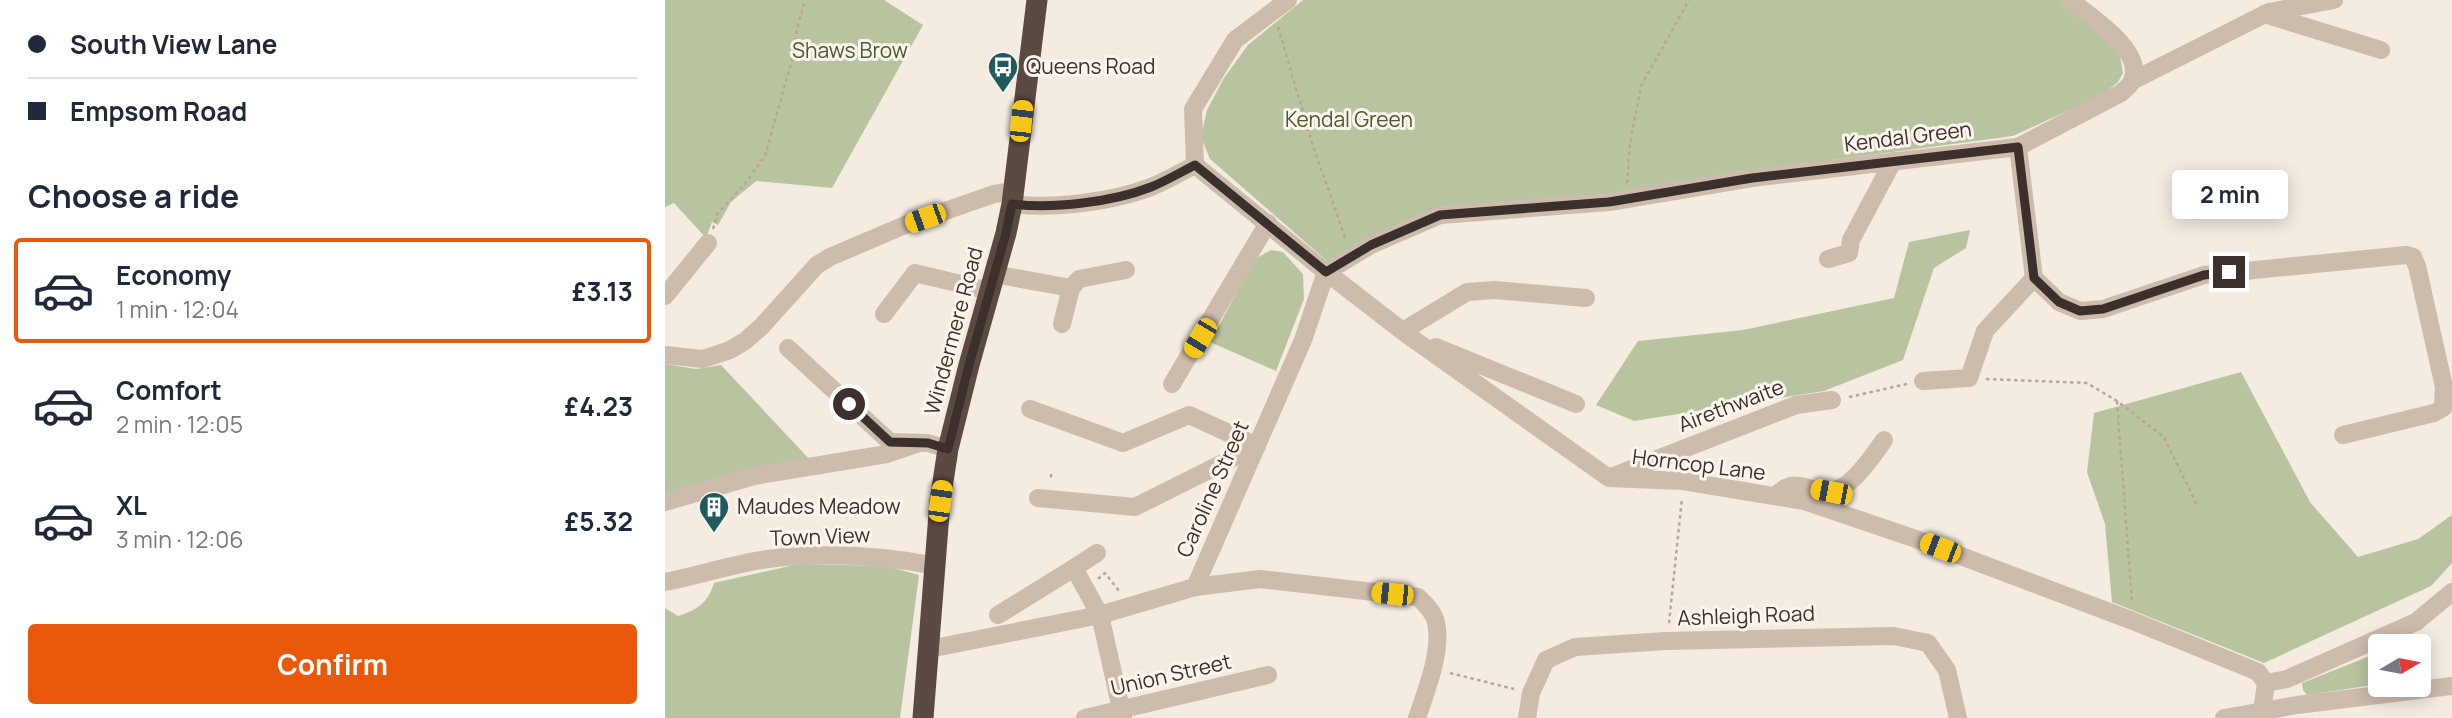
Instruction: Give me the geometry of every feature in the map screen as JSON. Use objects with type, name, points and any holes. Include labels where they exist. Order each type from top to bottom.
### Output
[{"type":"highway","name":"Windermere Road","points":[[923,718],[940,501],[948,449],[1006,233],[1013,197],[1037,0]]},
{"type":"street","points":[[665,355],[703,359],[730,350],[753,334],[817,265],[905,225],[994,194],[1054,205],[1113,197],[1153,187],[1195,165],[1193,109],[1235,40],[1288,0]]},
{"type":"street","points":[[2070,0],[2124,44],[2134,66],[2133,81]]},
{"type":"street","name":"Kendal Green","points":[[1326,272],[1371,245],[1440,215],[1609,202],[1752,178],[2018,147],[2120,93],[2133,81],[2264,14],[2334,0]]},
{"type":"street","points":[[2264,14],[2381,50]]},
{"type":"street","points":[[2018,147],[2034,278],[2059,302],[2080,311],[2103,309],[2204,275],[2406,255],[2413,257],[2448,386],[2443,408],[2434,414],[2343,435]]},
{"type":"street","points":[[1828,259],[1849,253],[1851,240],[1893,162]]},
{"type":"street","name":"Horncop Lane","points":[[1195,165],[1406,334],[1609,478],[1683,481],[1804,501],[1916,539],[2133,621],[2258,673],[2266,683]]},
{"type":"street","points":[[1172,384],[1268,223]]},
{"type":"street","points":[[665,296],[708,243]]},
{"type":"street","points":[[1062,324],[1070,288],[1079,279],[1126,270]]},
{"type":"street","name":"Caroline Street","points":[[929,649],[1100,615],[1195,586],[1303,340],[1326,272]]},
{"type":"street","points":[[884,314],[915,273],[992,283],[1070,288]]},
{"type":"street","points":[[1923,381],[1969,378],[1985,331],[2034,278]]},
{"type":"street","points":[[1406,334],[1467,292],[1495,290],[1586,298]]},
{"type":"street","points":[[1406,334],[1576,404]]},
{"type":"street","points":[[788,348],[890,442],[928,443],[948,449]]},
{"type":"street","name":"Airethwaite","points":[[1609,478],[1796,405],[1832,400]]},
{"type":"street","points":[[1030,409],[1123,443],[1189,415],[1257,446]]},
{"type":"street","points":[[1776,496],[1782,489],[1795,485],[1831,492],[1844,487],[1884,440]]},
{"type":"street","points":[[665,502],[754,476],[887,454],[916,444]]},
{"type":"street","points":[[1038,498],[1135,507],[1257,446]]},
{"type":"street","points":[[998,615],[1097,553]]},
{"type":"street","name":"Town View","points":[[665,582],[785,557],[849,555],[906,560],[936,566]]},
{"type":"street","points":[[1074,568],[1100,615],[1122,714]]},
{"type":"street","points":[[1195,586],[1260,579],[1418,597],[1435,619],[1437,640],[1433,669],[1417,718]]},
{"type":"street","points":[[2251,715],[2266,683],[2287,679],[2416,622],[2452,592]]},
{"type":"street","name":"Ashleigh Road","points":[[1528,718],[1531,693],[1546,660],[1575,647],[1667,641],[1894,636],[1928,643],[1947,670],[1958,718]]},
{"type":"street","name":"Union Street","points":[[1085,718],[1122,714],[1268,675]]},
{"type":"street","points":[[2287,679],[2297,705]]},
{"type":"street","points":[[2224,718],[2297,705],[2452,686]]},
{"type":"path","points":[[708,243],[718,213],[744,185],[765,156],[793,56],[805,0]]},
{"type":"path","points":[[1627,194],[1630,144],[1641,86],[1689,0]]},
{"type":"path","points":[[1273,11],[1313,146],[1352,257]]},
{"type":"path","points":[[1969,378],[2087,383],[2117,401],[2164,437],[2197,505]]},
{"type":"path","points":[[1832,400],[1923,381]]},
{"type":"path","points":[[2117,401],[2133,621]]},
{"type":"path","points":[[1667,641],[1683,481]]},
{"type":"path","points":[[1086,590],[1105,573],[1122,595]]},
{"type":"path","points":[[1433,669],[1531,693]]},
{"type":"green space","name":"Shaws Brow","points":[[665,0],[884,0],[923,25],[832,188],[756,181],[731,202],[718,225],[712,222],[706,238],[674,203],[665,207]]},
{"type":"green space","name":"Kendal Green","points":[[1303,0],[2061,0],[2112,44],[2120,56],[2123,73],[2118,82],[2102,95],[2013,136],[1749,171],[1627,194],[1437,211],[1327,261],[1210,159],[1201,137],[1207,110],[1224,78],[1248,45]]},
{"type":"green space","points":[[1970,230],[1966,248],[1934,268],[1903,360],[1824,391],[1634,421],[1596,405],[1638,341],[1743,330],[1894,298],[1909,242]]},
{"type":"green space","points":[[1271,250],[1283,252],[1303,274],[1304,299],[1276,371],[1210,342],[1255,259]]},
{"type":"green space","points":[[665,364],[696,369],[721,365],[813,463],[665,497]]},
{"type":"green space","points":[[2241,372],[2310,502],[2358,557],[2418,539],[2452,515],[2452,563],[2431,586],[2264,663],[2112,602],[2105,524],[2087,472],[2094,413]]},
{"type":"green space","points":[[799,564],[886,566],[919,575],[900,718],[665,718],[665,608],[678,616],[701,605],[709,596],[714,583]]},
{"type":"green space","points":[[2368,657],[2368,686],[2307,695],[2302,683]]},
{"type":"place","name":"Queens Road","points":[[1003,94]]},
{"type":"place","name":"Maudes Meadow","points":[[714,534]]},
{"type":"route","points":[[849,404],[890,442],[928,443],[948,449],[1012,204],[1054,205],[1113,197],[1153,187],[1195,165],[1326,272],[1371,245],[1440,215],[1609,202],[1752,178],[2018,147],[2034,278],[2059,302],[2080,311],[2103,309],[2204,275],[2229,272]]}]
